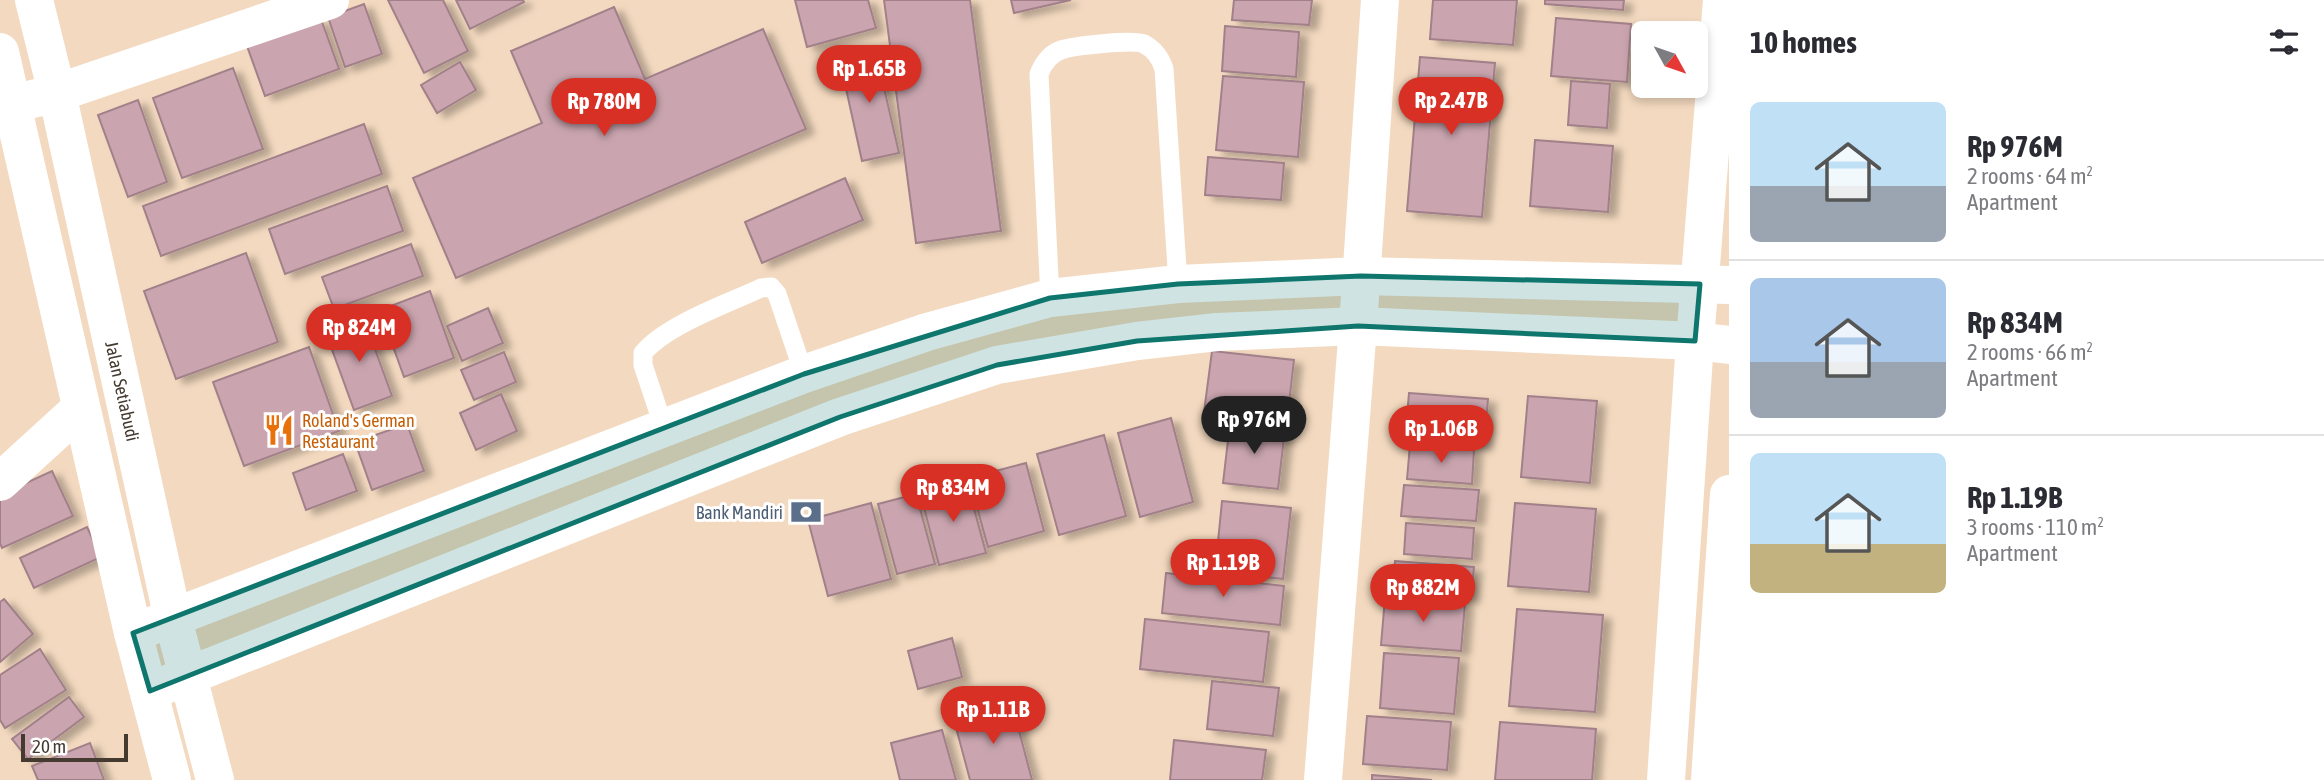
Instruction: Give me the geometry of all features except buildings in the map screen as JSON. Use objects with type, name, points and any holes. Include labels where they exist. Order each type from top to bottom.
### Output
[{"type":"street","name":"Jalan Setiabudi","points":[[34,0],[173,619],[215,780]]},
{"type":"street","points":[[7,106],[57,93],[330,0]]},
{"type":"street","points":[[1323,780],[1380,0]]},
{"type":"street","points":[[1666,780],[1712,343],[1722,0]]},
{"type":"street","points":[[0,51],[7,106],[133,633],[172,780]]},
{"type":"street","points":[[133,633],[804,374],[927,332],[1050,298],[1178,284],[1361,276],[1714,284]]},
{"type":"street","points":[[150,691],[822,424],[997,365],[1137,341],[1217,332],[1358,326],[1712,343]]},
{"type":"street","points":[[804,374],[822,424]]},
{"type":"street","points":[[0,481],[81,408]]},
{"type":"street","points":[[664,428],[683,479]]},
{"type":"street","points":[[1710,780],[1729,494]]},
{"type":"lane","points":[[1050,298],[1039,74],[1045,62],[1062,50],[1133,41],[1145,44],[1154,51],[1164,69],[1178,284]]},
{"type":"lane","points":[[664,428],[643,365],[643,353],[652,341],[761,288],[771,287],[777,294],[804,374]]},
{"type":"highlighted area","points":[[1361,276],[1700,284],[1695,341],[1358,326],[1137,341],[997,365],[840,417],[150,691],[133,633],[804,374],[1050,298],[1178,284]]},
{"type":"place","name":"Roland's German Restaurant","points":[[279,430]]},
{"type":"place","name":"Bank Mandiri","points":[[806,512]]}]
